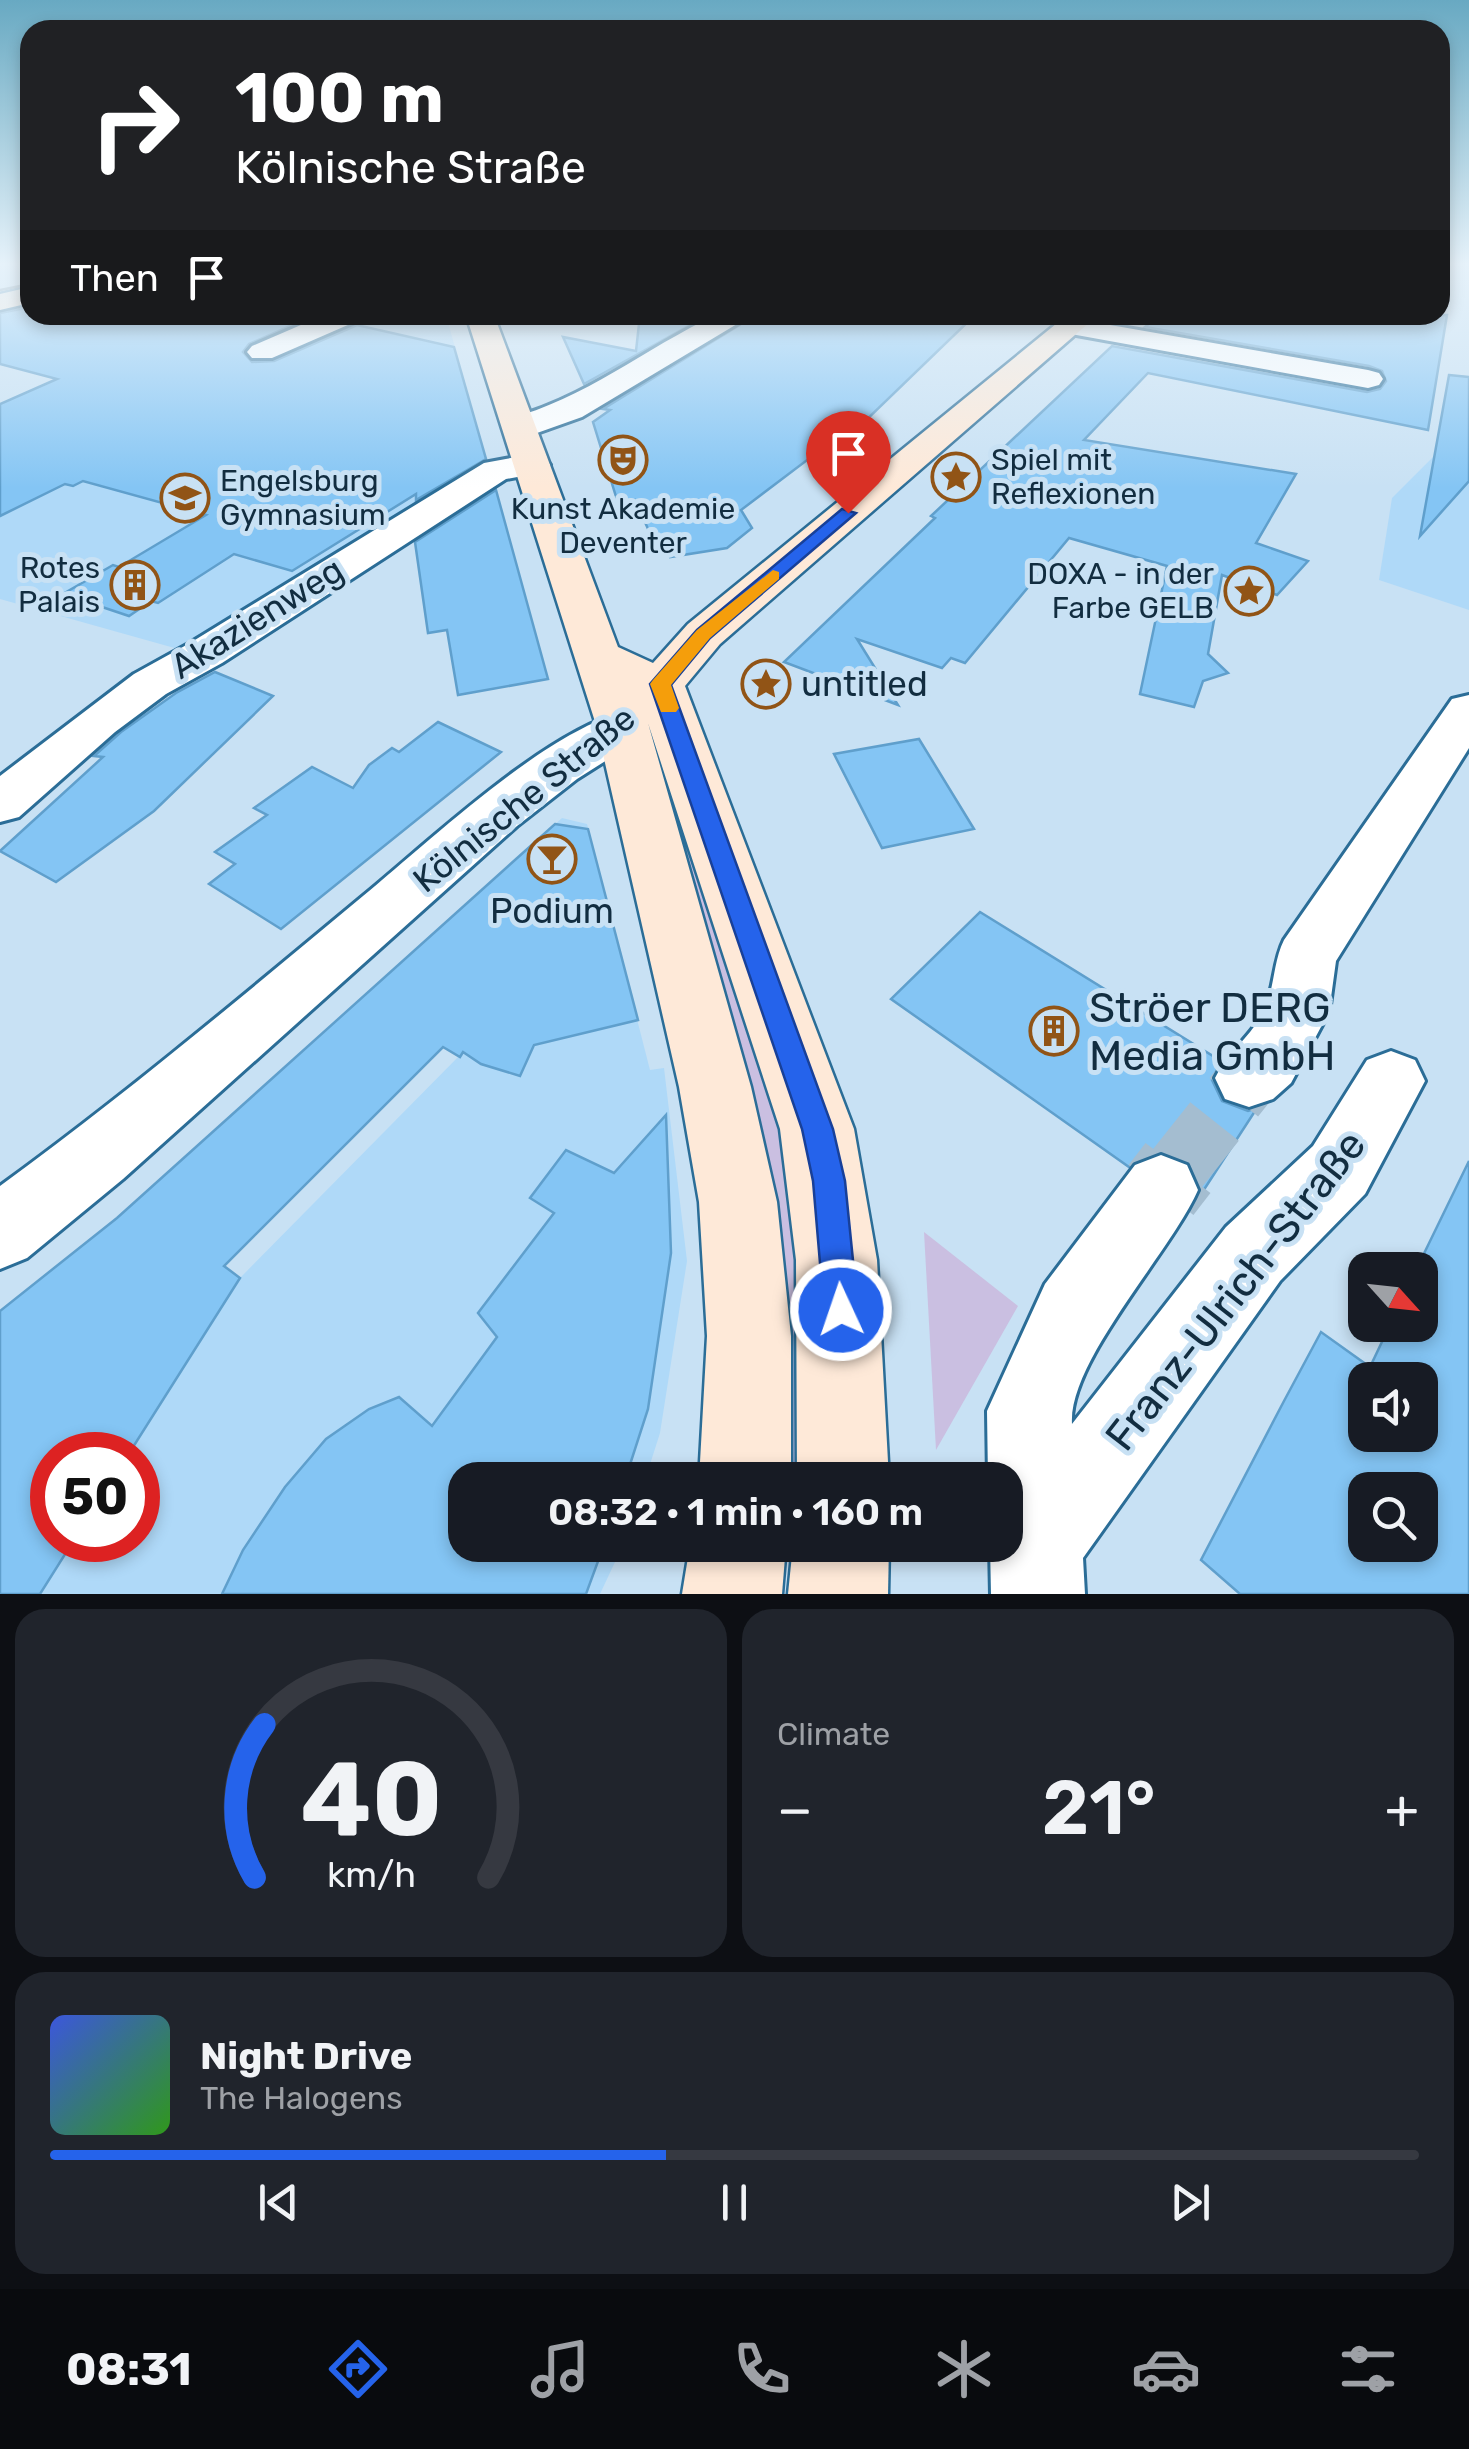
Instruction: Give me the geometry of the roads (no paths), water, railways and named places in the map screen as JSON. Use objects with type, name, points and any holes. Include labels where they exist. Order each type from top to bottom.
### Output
[{"type":"main road","points":[[489,339],[532,465],[818,1129],[829,1181],[840,1276],[844,1462]]},
{"type":"main road","name":"Kölnische Straße","points":[[627,689],[704,634],[1054,339]]},
{"type":"main road","points":[[627,689],[738,1202],[749,1336],[745,1462]]},
{"type":"main road","points":[[732,1594],[736,1562]]},
{"type":"main road","points":[[838,1594],[840,1562]]},
{"type":"street","points":[[262,352],[291,339]]},
{"type":"street","points":[[519,426],[540,424],[570,412],[688,339]]},
{"type":"street","points":[[1173,339],[1368,379]]},
{"type":"street","name":"Akazienweg","points":[[0,804],[108,712],[183,664],[206,654],[496,470],[532,465]]},
{"type":"street","name":"Kölnische Straße","points":[[0,1232],[102,1155],[482,828],[579,751],[627,689]]},
{"type":"street","points":[[1249,1078],[1267,1062],[1297,1012],[1306,957],[1469,710]]},
{"type":"street","name":"Franz-Ulrich-Straße","points":[[1038,1569],[1253,1254],[1339,1170],[1391,1081]]},
{"type":"street","name":"Franz-Ulrich-Straße","points":[[1038,1569],[1029,1411],[1073,1312],[1161,1190]]},
{"type":"tunnel","points":[[1176,1170],[1249,1078]]},
{"type":"tunnel","points":[[1161,1190],[1178,1168]]},
{"type":"place","name":"Kunst Akademie Deventer","points":[[623,460]]},
{"type":"place","name":"Spiel mit Reflexionen","points":[[956,477]]},
{"type":"place","name":"Engelsburg Gymnasium","points":[[185,498]]},
{"type":"place","name":"Rotes Palais","points":[[135,585]]},
{"type":"place","name":"DOXA - in der Farbe GELB","points":[[1249,591]]},
{"type":"place","name":"untitled","points":[[766,684]]},
{"type":"place","name":"Podium","points":[[552,859]]},
{"type":"place","name":"Ströer DERG Media GmbH","points":[[1054,1031]]}]
